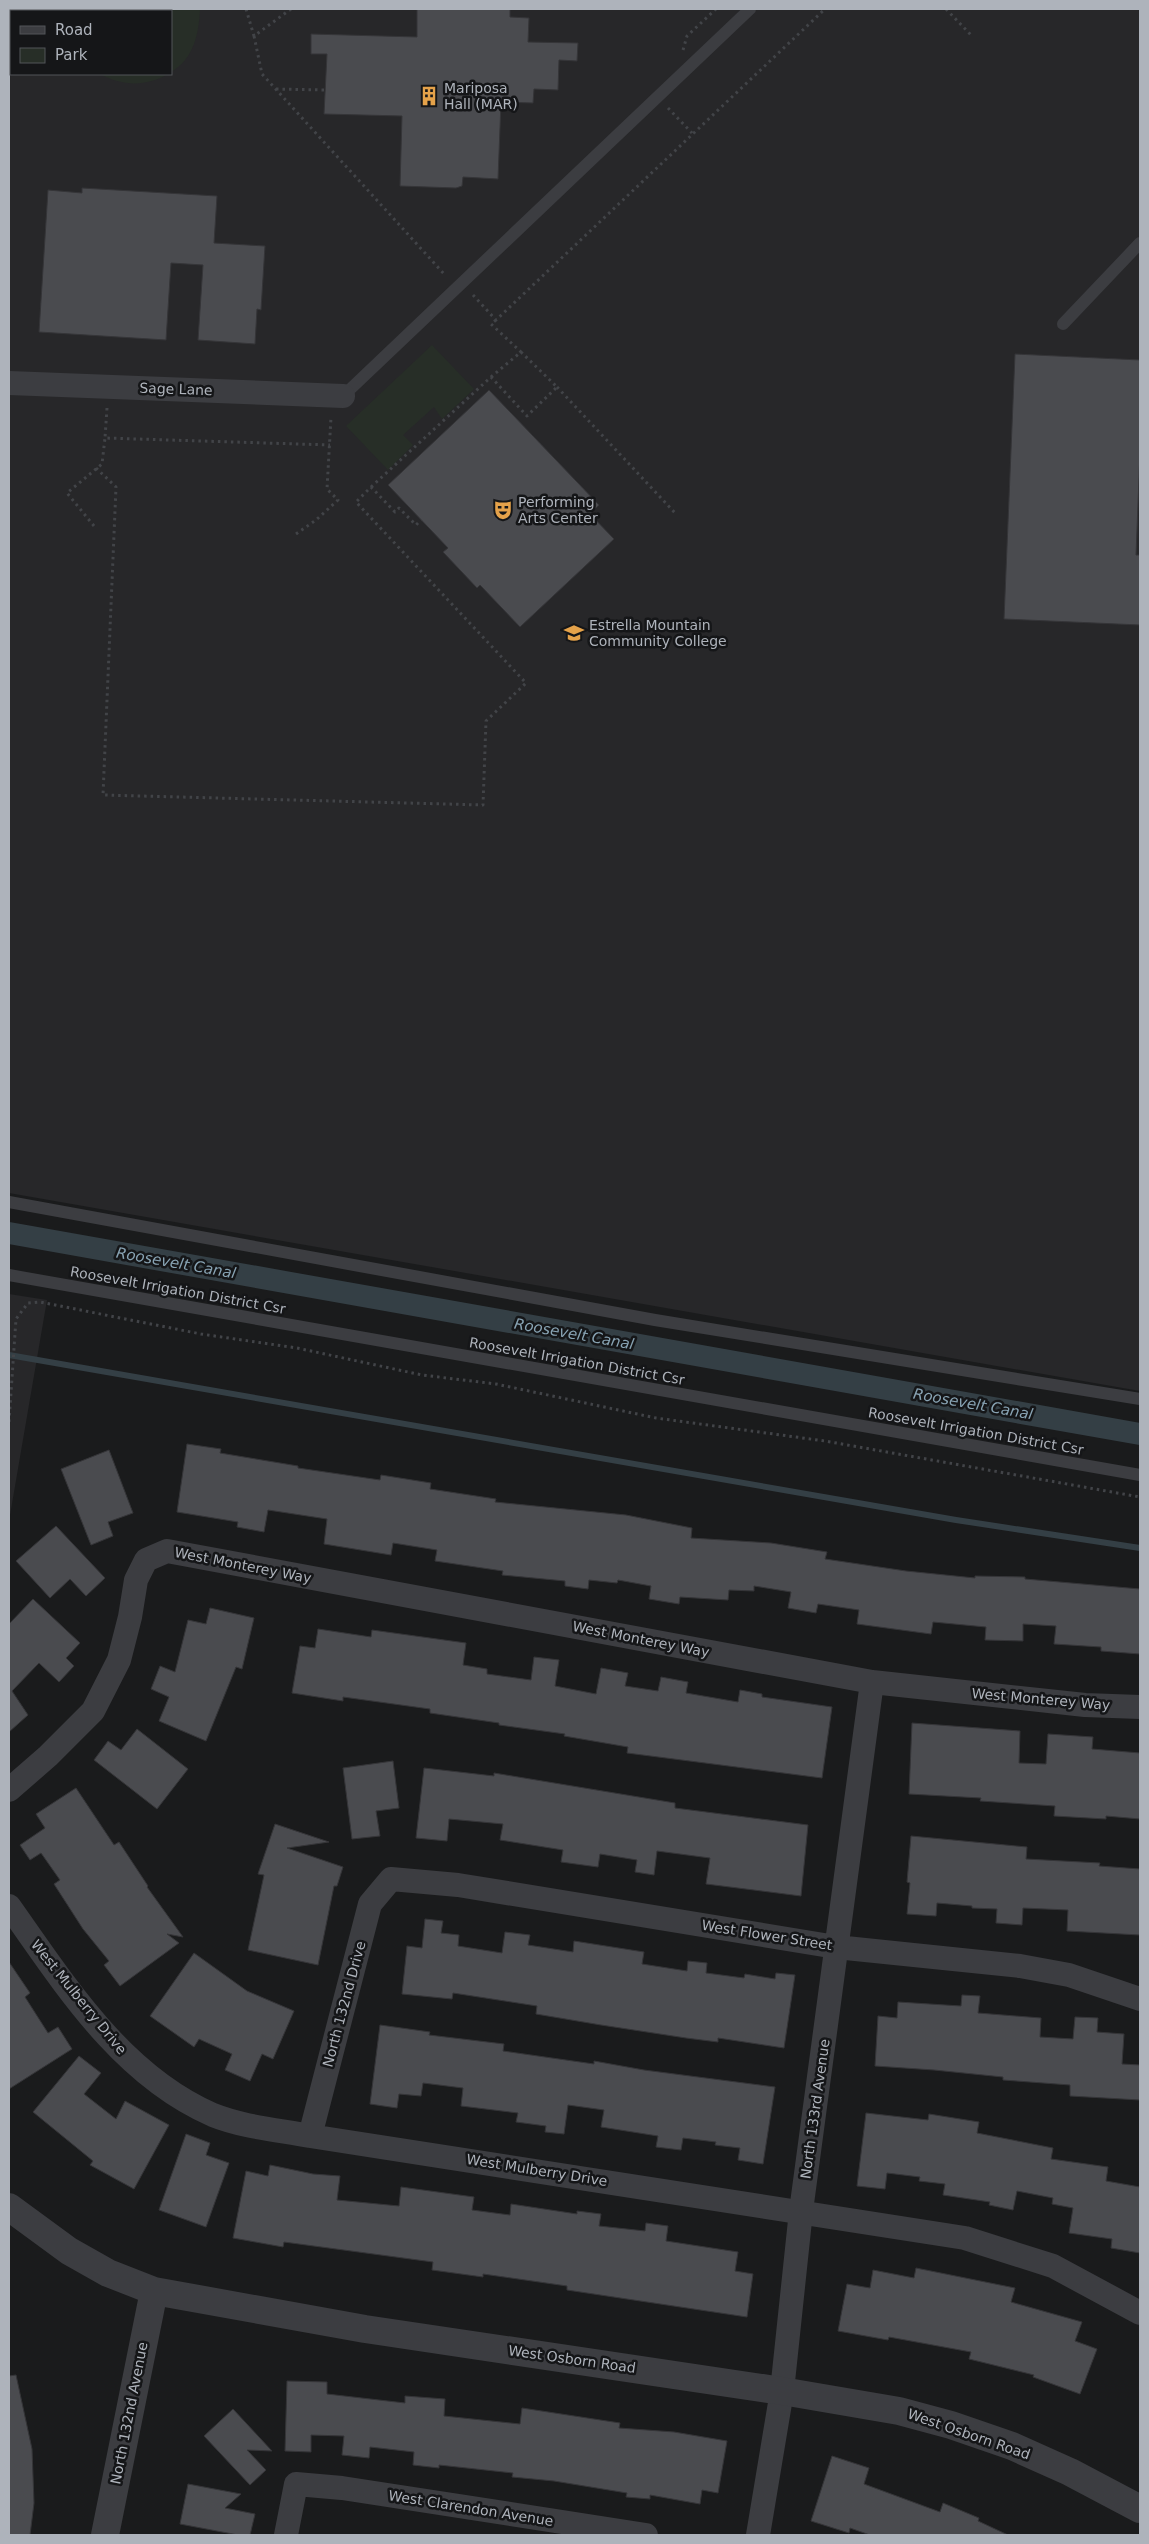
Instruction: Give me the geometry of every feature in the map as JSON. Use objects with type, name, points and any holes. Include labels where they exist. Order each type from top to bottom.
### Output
[{"type":"street","name":"Sage Lane","points":[[9,382],[338,396]]},
{"type":"street","name":"West Monterey Way","points":[[9,1790],[48,1756],[94,1710],[119,1660],[130,1617],[136,1580],[146,1560],[167,1551],[872,1682],[1085,1705],[1140,1707]]},
{"type":"street","name":"North 133rd Avenue","points":[[758,2535],[782,2391],[801,2211],[872,1682]]},
{"type":"street","name":"West Flower Street","points":[[391,1879],[458,1885],[836,1947],[1020,1966],[1070,1975],[1140,1999]]},
{"type":"street","name":"North 132nd Drive","points":[[310,2136],[370,1904],[391,1879]]},
{"type":"street","name":"West Mulberry Drive","points":[[9,1906],[56,1972],[116,2046],[154,2082],[214,2115],[257,2126],[310,2136],[965,2238],[1054,2266],[1140,2313]]},
{"type":"street","name":"West Osborn Road","points":[[9,2206],[69,2252],[108,2273],[154,2291],[365,2329],[782,2391],[890,2409],[950,2425],[1012,2446],[1070,2472],[1140,2509]]},
{"type":"street","name":"North 132nd Avenue","points":[[105,2535],[154,2291]]},
{"type":"street","name":"West Clarendon Avenue","points":[[286,2535],[296,2484],[342,2488],[646,2535]]},
{"type":"lane","points":[[338,396],[750,9]]},
{"type":"lane","points":[[1063,324],[1140,244]]},
{"type":"lane","points":[[9,1202],[655,1320],[1140,1399]]},
{"type":"lane","name":"Roosevelt Irrigation District Csr","points":[[9,1275],[1140,1475]]},
{"type":"path","points":[[246,9],[262,74],[445,275]]},
{"type":"path","points":[[254,36],[290,9]]},
{"type":"path","points":[[676,514],[557,387],[492,324],[825,9]]},
{"type":"path","points":[[946,9],[971,35]]},
{"type":"path","points":[[275,89],[325,90]]},
{"type":"path","points":[[461,282],[496,320]]},
{"type":"path","points":[[96,468],[116,487],[107,643],[103,795],[483,805],[486,722],[526,683],[356,502],[521,352]]},
{"type":"path","points":[[491,378],[527,416],[557,387]]},
{"type":"path","points":[[94,526],[67,493],[102,464],[107,387]]},
{"type":"path","points":[[296,534],[316,520],[338,500],[327,489],[330,445],[338,396]]},
{"type":"path","points":[[105,438],[330,445]]},
{"type":"path","points":[[371,487],[395,512],[399,508],[416,525],[421,520]]},
{"type":"path","points":[[9,1422],[16,1319],[28,1303],[40,1302],[201,1334],[297,1348],[422,1376],[496,1384],[656,1418],[825,1441],[1140,1497]]},
{"type":"shaded area","name":"Estrella Mountain Community College","points":[[9,9],[1140,9],[1140,1391],[9,1193]]},
{"type":"shaded area","points":[[9,1294],[47,1300],[9,1521]]},
{"type":"green space","points":[[200,9],[194,45],[185,60],[172,71],[172,10],[69,10]]},
{"type":"green space","points":[[102,75],[166,75],[143,83],[125,83]]},
{"type":"green space","points":[[432,345],[474,389],[442,419],[434,407],[403,435],[413,445],[388,470],[346,426]]},
{"type":"building","name":"Mariposa Hall (MAR)","points":[[417,9],[510,9],[510,17],[529,18],[528,42],[578,43],[577,61],[559,60],[558,90],[534,89],[533,103],[501,102],[498,179],[463,177],[462,186],[456,188],[400,186],[402,116],[324,114],[327,54],[311,54],[311,34],[417,37]]},
{"type":"building","points":[[82,188],[217,196],[214,243],[265,246],[261,310],[257,309],[255,344],[198,340],[203,265],[171,263],[166,340],[39,332],[48,190],[82,193]]},
{"type":"building","points":[[1015,354],[1140,360],[1140,452],[1136,555],[1140,555],[1140,625],[1004,619]]},
{"type":"building","name":"Performing Arts Center","points":[[489,390],[599,505],[590,514],[614,539],[520,627],[480,585],[477,588],[443,552],[448,548],[388,485]]},
{"type":"building","points":[[187,1444],[221,1449],[220,1453],[298,1466],[298,1468],[380,1480],[381,1475],[431,1483],[430,1489],[496,1499],[495,1502],[626,1515],[692,1528],[691,1538],[771,1543],[827,1552],[825,1559],[906,1571],[975,1578],[975,1576],[1025,1577],[1025,1579],[1140,1589],[1140,1654],[1101,1651],[1101,1647],[1054,1644],[1056,1626],[1023,1624],[1023,1641],[985,1640],[986,1627],[933,1622],[931,1634],[857,1624],[859,1610],[818,1604],[816,1613],[788,1608],[791,1592],[754,1586],[754,1591],[729,1590],[728,1600],[680,1597],[679,1604],[649,1599],[651,1586],[618,1580],[617,1583],[589,1580],[588,1589],[565,1586],[565,1581],[502,1575],[503,1571],[435,1561],[437,1550],[393,1543],[391,1555],[324,1544],[327,1519],[268,1510],[264,1532],[237,1527],[238,1522],[177,1512]]},
{"type":"building","points":[[109,1450],[133,1513],[108,1522],[113,1536],[91,1545],[61,1469]]},
{"type":"building","points":[[56,1526],[105,1578],[86,1596],[70,1579],[50,1598],[16,1561]]},
{"type":"building","points":[[33,1599],[80,1643],[66,1658],[74,1666],[59,1682],[39,1663],[12,1691],[28,1715],[9,1732],[9,1624]]},
{"type":"building","points":[[210,1608],[254,1618],[242,1669],[236,1667],[206,1741],[159,1721],[169,1697],[151,1689],[160,1666],[175,1672],[188,1620],[206,1624]]},
{"type":"building","points":[[318,1629],[371,1637],[372,1630],[466,1643],[463,1665],[487,1669],[487,1674],[531,1680],[534,1657],[559,1660],[555,1686],[596,1694],[601,1668],[628,1673],[625,1686],[658,1691],[661,1677],[688,1682],[686,1693],[738,1702],[740,1690],[762,1694],[762,1697],[832,1707],[822,1778],[627,1753],[628,1747],[564,1736],[565,1734],[430,1713],[430,1709],[343,1697],[343,1701],[292,1693],[300,1646],[315,1648]]},
{"type":"building","points":[[912,1723],[1020,1731],[1019,1763],[1046,1764],[1048,1734],[1093,1737],[1092,1749],[1140,1753],[1140,1819],[1106,1816],[1106,1819],[1054,1816],[1055,1806],[980,1801],[981,1798],[909,1794]]},
{"type":"building","points":[[137,1729],[188,1769],[157,1809],[94,1760],[108,1741],[121,1750]]},
{"type":"building","points":[[393,1761],[399,1808],[376,1811],[380,1836],[352,1839],[343,1768]]},
{"type":"building","points":[[424,1768],[494,1776],[494,1773],[675,1803],[675,1808],[808,1825],[801,1896],[706,1884],[710,1858],[657,1851],[654,1875],[635,1872],[637,1860],[600,1854],[598,1867],[561,1862],[563,1850],[500,1840],[503,1824],[449,1819],[447,1841],[416,1838]]},
{"type":"building","points":[[76,1788],[114,1845],[119,1842],[147,1887],[183,1937],[167,1934],[179,1943],[120,1986],[104,1965],[109,1961],[83,1929],[54,1884],[60,1880],[41,1853],[30,1860],[20,1845],[45,1828],[36,1814]]},
{"type":"building","points":[[275,1824],[329,1842],[287,1848],[343,1867],[337,1886],[334,1886],[318,1965],[248,1950],[264,1875],[258,1874]]},
{"type":"building","points":[[911,1836],[1027,1847],[1026,1859],[1100,1863],[1099,1866],[1140,1869],[1140,1935],[1067,1931],[1068,1910],[1023,1908],[1022,1925],[996,1923],[997,1909],[972,1908],[972,1906],[937,1903],[936,1916],[907,1914],[910,1883],[907,1882]]},
{"type":"building","points":[[425,1919],[443,1921],[441,1933],[459,1935],[458,1946],[502,1953],[505,1932],[530,1935],[528,1945],[573,1952],[574,1941],[644,1952],[642,1964],[687,1971],[688,1961],[707,1963],[706,1973],[744,1978],[745,1974],[775,1979],[776,1973],[795,1975],[784,2048],[718,2038],[718,2042],[686,2038],[601,2025],[536,2014],[537,2006],[453,1993],[452,1999],[402,1994],[407,1946],[422,1948]]},
{"type":"building","points":[[194,1953],[247,1991],[294,2011],[273,2059],[262,2054],[250,2081],[225,2070],[232,2054],[199,2039],[194,2047],[150,2016]]},
{"type":"building","points":[[9,1962],[30,1993],[25,1997],[48,2033],[58,2027],[72,2049],[9,2089]]},
{"type":"building","points":[[962,1995],[980,1996],[978,2013],[1041,2018],[1040,2037],[1073,2039],[1075,2017],[1098,2018],[1097,2032],[1124,2034],[1122,2064],[1140,2065],[1140,2100],[1070,2096],[1070,2085],[1003,2080],[1003,2077],[934,2070],[875,2066],[878,2016],[897,2018],[898,2002],[961,2006]]},
{"type":"building","points":[[380,2025],[430,2032],[429,2035],[504,2044],[503,2051],[594,2064],[594,2061],[644,2070],[775,2087],[763,2164],[738,2160],[740,2148],[715,2145],[716,2142],[683,2138],[681,2150],[656,2147],[658,2136],[601,2127],[604,2110],[568,2105],[564,2134],[545,2132],[546,2126],[516,2122],[518,2113],[461,2106],[463,2088],[423,2083],[421,2096],[399,2094],[397,2108],[370,2104]]},
{"type":"building","points":[[79,2056],[101,2073],[84,2094],[116,2119],[125,2101],[169,2125],[134,2189],[90,2165],[93,2161],[33,2112]]},
{"type":"building","points":[[866,2113],[928,2120],[929,2114],[979,2122],[977,2133],[1053,2148],[1051,2159],[1108,2167],[1106,2181],[1140,2187],[1140,2253],[1111,2248],[1112,2239],[1069,2233],[1073,2208],[1052,2204],[1053,2198],[1017,2191],[1013,2210],[989,2205],[990,2202],[943,2195],[945,2184],[919,2181],[920,2177],[887,2173],[885,2189],[857,2186]]},
{"type":"building","points":[[186,2134],[210,2143],[206,2155],[229,2163],[206,2227],[159,2210]]},
{"type":"building","points":[[270,2165],[313,2174],[340,2176],[337,2200],[399,2206],[401,2187],[474,2197],[472,2210],[510,2215],[511,2204],[577,2214],[577,2211],[601,2214],[599,2226],[645,2231],[646,2223],[668,2226],[666,2241],[738,2252],[735,2271],[753,2274],[747,2317],[567,2290],[567,2286],[483,2274],[483,2277],[432,2270],[433,2262],[284,2242],[283,2247],[233,2238],[246,2171],[268,2176]]},
{"type":"building","points":[[916,2268],[1015,2288],[1011,2302],[1082,2322],[1075,2341],[1097,2349],[1080,2394],[1033,2377],[1034,2375],[969,2359],[971,2352],[889,2337],[888,2340],[838,2331],[847,2284],[870,2288],[873,2270],[914,2278]]},
{"type":"building","points":[[16,2375],[32,2449],[34,2503],[30,2535],[9,2535],[9,2376]]},
{"type":"building","points":[[287,2381],[327,2382],[327,2394],[405,2403],[405,2396],[445,2399],[444,2416],[520,2424],[522,2408],[620,2423],[619,2428],[674,2432],[727,2441],[718,2493],[702,2490],[700,2504],[650,2495],[650,2499],[626,2497],[627,2493],[554,2481],[512,2477],[513,2473],[439,2465],[439,2468],[413,2465],[414,2452],[370,2447],[369,2458],[342,2455],[344,2436],[311,2435],[311,2452],[285,2451]]},
{"type":"building","points":[[233,2409],[272,2451],[247,2450],[266,2470],[250,2485],[204,2436]]},
{"type":"building","points":[[832,2456],[869,2468],[864,2484],[940,2512],[943,2503],[979,2518],[978,2521],[1008,2535],[870,2535],[850,2528],[849,2533],[811,2521]]},
{"type":"building","points":[[188,2484],[241,2494],[225,2508],[255,2514],[250,2535],[238,2535],[180,2524]]},
{"type":"waterway","name":"Roosevelt Canal","points":[[9,1233],[1140,1434]]},
{"type":"waterway","points":[[9,1355],[956,1520],[1140,1548]]},
{"type":"place","name":"Mariposa Hall (MAR)","points":[[429,96]]},
{"type":"place","name":"Performing Arts Center","points":[[503,510]]},
{"type":"place","name":"Estrella Mountain Community College","points":[[574,633]]}]
